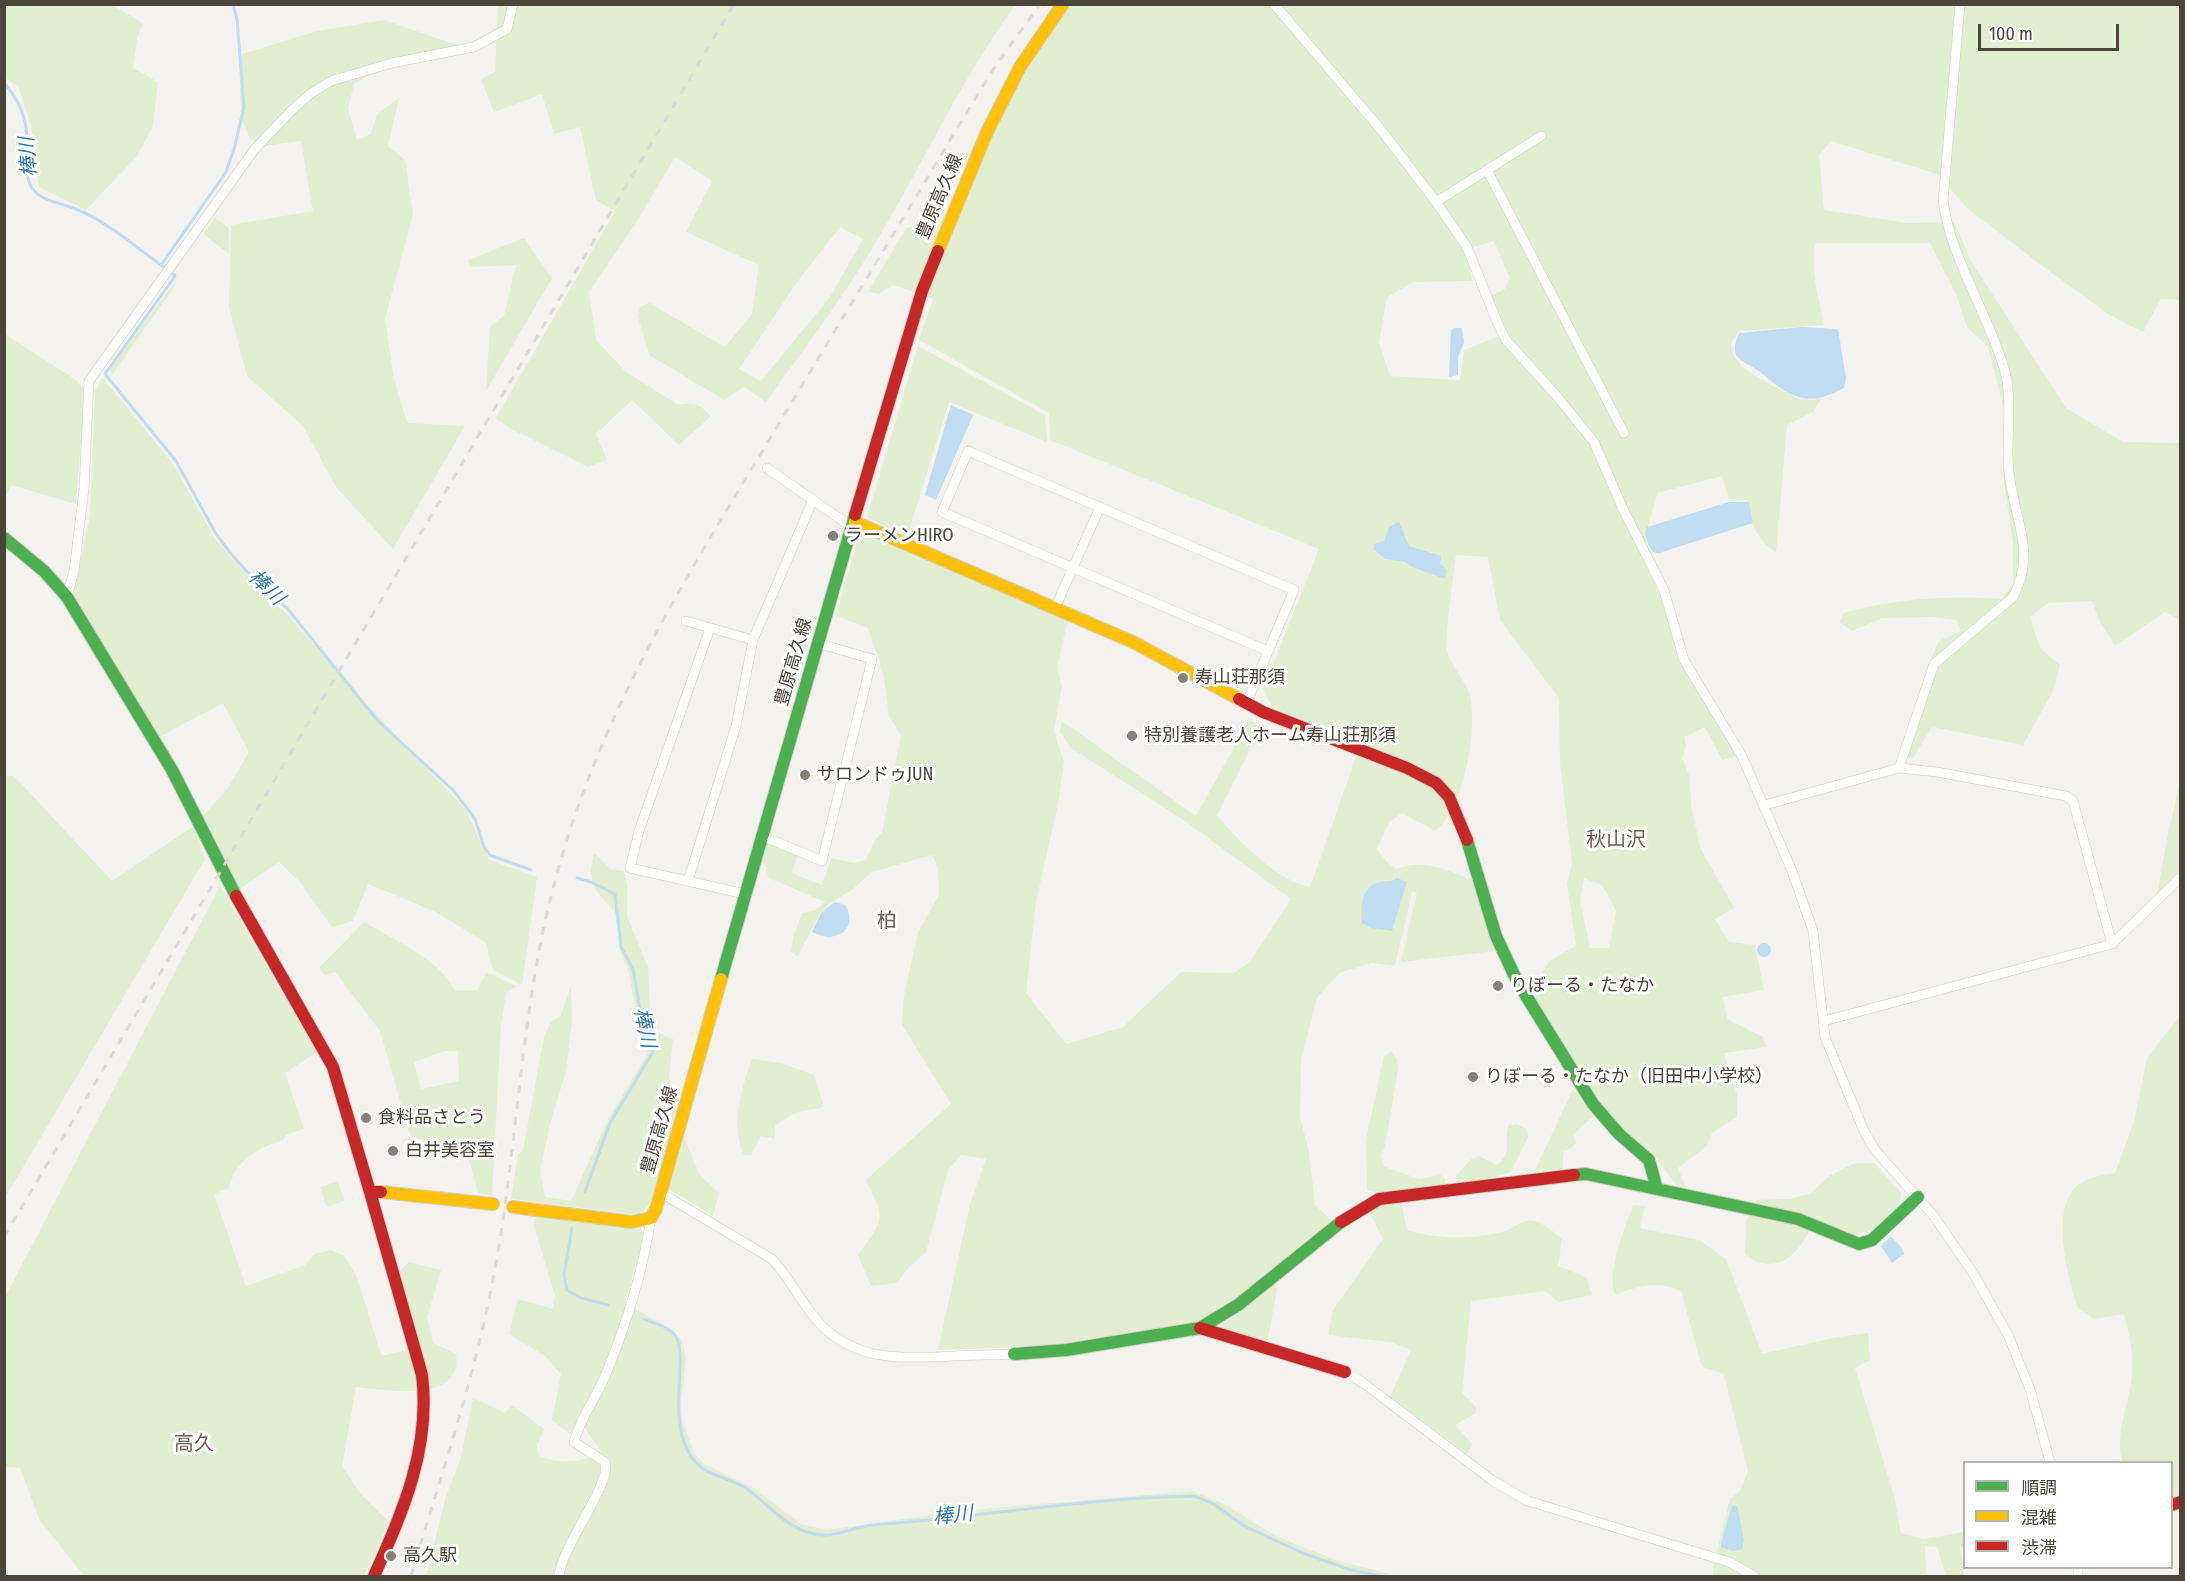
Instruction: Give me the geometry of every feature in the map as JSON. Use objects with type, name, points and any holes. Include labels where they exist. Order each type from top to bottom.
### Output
[{"type":"street","points":[[67,597],[74,571],[83,500],[89,381],[254,150],[297,105],[331,81],[392,63],[474,47],[507,29],[513,4]]},
{"type":"street","name":"豊原高久線","points":[[651,1218],[661,1193],[745,894],[922,291],[987,132],[1020,68],[1063,4]]},
{"type":"street","points":[[1274,4],[1382,132],[1436,202],[1467,247],[1506,340],[1555,394],[1594,442],[1622,507],[1664,590],[1684,660],[1730,734],[1766,805],[1813,931],[1825,1037],[1830,1054],[1864,1131],[1875,1150],[1918,1197],[1973,1273],[2008,1335],[2030,1389],[2049,1461]]},
{"type":"street","points":[[1899,768],[1934,664],[2013,597],[2025,564],[2025,546],[2009,472],[2010,409],[2004,370],[1948,230],[1942,201],[1960,4]]},
{"type":"street","points":[[1436,202],[1541,136]]},
{"type":"street","points":[[1487,170],[1624,434]]},
{"type":"street","points":[[1246,704],[1294,590],[968,451],[942,512],[1268,651]]},
{"type":"street","points":[[766,468],[854,525],[1055,608],[1150,651],[1246,704],[1407,768],[1444,791],[1461,822],[1496,936],[1516,981],[1593,1104],[1619,1134],[1650,1160],[1657,1189]]},
{"type":"street","points":[[688,881],[736,726],[753,640],[813,500]]},
{"type":"street","points":[[1055,608],[1100,507]]},
{"type":"street","points":[[4,538],[44,571],[67,597],[167,761],[250,924],[321,1042],[335,1075],[422,1375],[427,1406],[424,1439],[410,1486],[374,1576]]},
{"type":"street","points":[[686,621],[753,640]]},
{"type":"street","points":[[710,628],[639,831],[630,868],[745,894]]},
{"type":"street","points":[[762,836],[822,861],[872,659],[818,643]]},
{"type":"street","points":[[1766,805],[1899,768],[1937,772],[2066,796],[2073,801],[2112,944]]},
{"type":"street","points":[[1824,1021],[2112,944],[2181,878]]},
{"type":"street","points":[[661,1193],[772,1259],[786,1273],[821,1324],[846,1345],[880,1357],[907,1358],[1066,1350],[1200,1328],[1238,1305],[1353,1213],[1379,1199],[1579,1174],[1599,1176],[1798,1219],[1859,1244],[1872,1240],[1918,1197]]},
{"type":"street","points":[[370,1192],[403,1193],[493,1204]]},
{"type":"street","points":[[513,1207],[632,1222],[651,1218],[645,1254],[625,1323],[605,1376],[574,1442],[605,1462],[606,1477],[566,1549],[559,1576]]},
{"type":"street","points":[[1200,1328],[1223,1337],[1345,1372],[1362,1382],[1492,1481],[1528,1501],[1729,1562],[1754,1576]]},
{"type":"green space","points":[[4,5],[112,5],[143,23],[137,38],[133,68],[158,82],[153,126],[137,156],[86,210],[39,187],[31,125],[18,86],[5,78]]},
{"type":"green space","points":[[498,5],[1015,5],[959,93],[862,264],[766,402],[744,387],[724,400],[649,355],[638,317],[640,307],[649,303],[725,347],[752,314],[759,265],[686,232],[712,181],[675,157],[636,223],[589,292],[596,340],[625,371],[678,405],[688,403],[696,405],[711,416],[679,445],[632,400],[596,434],[607,460],[588,467],[509,428],[496,418],[615,211],[596,200],[580,127],[554,134],[542,94],[494,112],[481,79],[495,72]],"holes":[[[840,227],[863,239],[830,297],[761,381],[739,369],[797,282]]]},
{"type":"green space","points":[[1069,5],[2180,5],[2180,300],[2161,299],[2143,332],[2108,314],[2041,265],[1967,208],[1937,174],[1831,141],[1819,155],[1824,210],[1908,223],[1954,222],[1971,261],[2066,408],[2123,442],[2180,443],[2180,620],[2165,612],[2115,646],[2100,622],[2092,601],[2048,603],[2030,617],[2040,648],[2060,665],[2053,691],[2023,745],[1932,727],[1913,758],[1908,757],[1927,668],[1939,641],[1961,631],[1957,620],[1932,617],[1882,618],[1852,631],[1840,622],[1844,613],[1883,604],[1922,599],[1962,597],[2002,599],[2013,584],[2013,543],[2003,475],[2004,409],[1988,347],[1967,327],[1956,294],[1930,243],[1815,243],[1814,274],[1824,325],[1739,331],[1731,343],[1733,354],[1742,367],[1764,381],[1801,400],[1821,399],[1813,412],[1787,425],[1776,552],[1755,530],[1746,500],[1729,499],[1722,476],[1657,493],[1647,531],[1645,564],[1664,603],[1679,661],[1718,722],[1736,756],[1722,760],[1705,727],[1684,737],[1686,746],[1682,758],[1690,778],[1691,805],[1700,847],[1734,908],[1715,919],[1729,942],[1755,945],[1764,990],[1723,997],[1727,1019],[1763,1037],[1766,1047],[1724,1053],[1737,1095],[1737,1117],[1712,1133],[1707,1146],[1678,1168],[1686,1188],[1677,1186],[1655,1156],[1624,1130],[1599,1102],[1531,991],[1550,960],[1576,946],[1567,884],[1572,863],[1560,763],[1559,698],[1500,620],[1488,557],[1456,555],[1446,645],[1451,662],[1467,688],[1472,707],[1467,766],[1454,805],[1435,831],[1402,813],[1389,822],[1377,849],[1396,869],[1426,865],[1445,869],[1474,881],[1495,951],[1401,962],[1417,892],[1412,892],[1395,966],[1372,963],[1339,973],[1317,998],[1301,1059],[1300,1117],[1309,1152],[1315,1205],[1331,1220],[1230,1304],[1194,1323],[1042,1346],[938,1350],[970,1204],[986,1159],[961,1155],[948,1170],[926,1252],[909,1267],[897,1283],[871,1286],[858,1255],[873,1234],[879,1219],[877,1204],[866,1180],[951,1104],[902,1025],[904,996],[918,932],[939,895],[938,868],[932,855],[872,872],[820,913],[798,956],[791,952],[793,937],[802,913],[814,911],[825,902],[769,878],[762,857],[766,842],[798,854],[792,873],[822,885],[831,858],[854,863],[866,860],[874,841],[882,832],[901,735],[889,716],[883,672],[868,628],[836,616],[860,531],[1068,619],[1057,667],[1062,686],[1054,731],[1064,762],[1058,804],[1036,902],[1026,993],[1066,1044],[1123,1027],[1181,972],[1234,973],[1250,962],[1291,899],[1185,821],[1071,748],[1060,732],[1062,721],[1196,816],[1249,720],[1258,724],[1245,760],[1217,816],[1247,848],[1271,868],[1297,883],[1310,887],[1361,743],[1272,707],[1263,689],[1319,549],[1050,440],[1049,413],[919,340],[933,299],[893,285],[879,294],[868,292],[906,228],[936,222],[968,189],[990,137],[1024,71]],"holes":[[[1494,241],[1510,278],[1505,289],[1491,296],[1507,333],[1464,350],[1460,380],[1390,376],[1379,343],[1387,297],[1414,282],[1472,281],[1469,263],[1473,247]],[[1584,878],[1603,886],[1616,911],[1609,948],[1590,948],[1580,901]],[[1384,881],[1407,882],[1392,931]]]},
{"type":"green space","points":[[384,20],[460,46],[402,56],[354,84],[348,109],[357,140],[371,134],[377,114],[399,98],[388,146],[405,160],[413,214],[385,319],[394,379],[407,423],[465,426],[393,549],[336,487],[303,426],[247,376],[229,307],[231,225],[313,211],[301,141],[264,146],[250,139],[241,117],[239,55],[317,31]]},
{"type":"green space","points":[[215,217],[229,228],[229,254],[203,234]]},
{"type":"green space","points":[[524,238],[552,278],[486,391],[490,326],[504,316],[516,265],[470,267],[468,260]]},
{"type":"green space","points":[[175,282],[177,283],[112,375],[110,368]]},
{"type":"green space","points":[[5,334],[76,380],[85,390],[76,504],[11,485],[5,498]]},
{"type":"green space","points":[[918,346],[1045,415],[1047,442],[949,402],[907,537],[867,517]]},
{"type":"green space","points":[[103,378],[173,464],[215,539],[261,591],[287,614],[344,680],[466,810],[489,860],[537,877],[522,985],[493,970],[486,943],[436,912],[368,884],[353,921],[332,927],[300,882],[279,862],[237,891],[195,828],[205,859],[5,1198],[5,776],[14,776],[112,881],[194,826],[228,788],[249,752],[223,703],[159,737],[73,595],[90,516],[95,391]]},
{"type":"green space","points":[[2180,783],[2180,871],[2157,894],[2168,834]]},
{"type":"green space","points":[[594,853],[611,869],[623,871],[627,885],[627,916],[648,967],[650,1013],[654,1031],[673,1039],[669,1076],[677,1118],[650,1203],[639,1215],[511,1199],[518,1154],[523,1151],[544,1037],[551,1022],[560,1017],[571,986],[572,1023],[566,1071],[550,1124],[540,1171],[545,1197],[571,1201],[608,1119],[648,1053],[638,1022],[628,968],[620,952],[617,914],[596,891],[590,871]]},
{"type":"green space","points":[[220,886],[317,1052],[285,1073],[304,1129],[286,1135],[283,1140],[248,1156],[232,1178],[229,1188],[214,1194],[246,1286],[305,1265],[314,1254],[331,1250],[345,1256],[357,1277],[381,1355],[386,1355],[417,1347],[397,1274],[409,1262],[441,1270],[427,1317],[433,1343],[456,1354],[455,1370],[448,1381],[436,1387],[420,1390],[356,1387],[342,1466],[359,1492],[389,1522],[364,1576],[84,1576],[39,1519],[20,1468],[5,1467],[5,1297]]},
{"type":"green space","points":[[364,922],[415,951],[439,969],[455,991],[478,990],[486,972],[516,986],[506,993],[501,1024],[492,1195],[478,1193],[468,1156],[456,1151],[444,1151],[410,1135],[380,1031],[335,972],[325,975],[319,968]],"holes":[[[445,1051],[458,1051],[459,1081],[421,1089],[414,1062]]]},
{"type":"green space","points":[[2180,1016],[2180,1495],[2173,1496],[2173,1461],[2122,1461],[2121,1428],[2132,1367],[2131,1344],[2124,1314],[2094,1319],[2078,1308],[2066,1265],[2064,1248],[2064,1215],[2067,1201],[2073,1190],[2087,1180],[2115,1173],[2134,1122],[2147,1058]]},
{"type":"green space","points":[[1391,1051],[1397,1059],[1398,1070],[1385,1147],[1381,1155],[1383,1166],[1419,1179],[1441,1175],[1445,1179],[1445,1186],[1373,1192],[1367,1190],[1366,1140],[1384,1056]]},
{"type":"green space","points":[[752,1059],[781,1063],[814,1075],[824,1107],[795,1113],[775,1126],[775,1139],[761,1136],[751,1155],[744,1155],[737,1119],[744,1083]]},
{"type":"green space","points":[[1573,1089],[1593,1116],[1573,1135],[1576,1143],[1572,1148],[1564,1151],[1562,1170],[1535,1170]]},
{"type":"green space","points":[[1517,1124],[1526,1129],[1528,1137],[1511,1172],[1487,1179],[1457,1182],[1456,1176],[1471,1159],[1479,1156],[1497,1165],[1507,1150],[1509,1125]]},
{"type":"green space","points":[[684,1138],[700,1175],[719,1193],[713,1216],[669,1189]]},
{"type":"green space","points":[[1855,1163],[1874,1163],[1901,1193],[1897,1206],[1883,1223],[1864,1233],[1854,1234],[1810,1229],[1805,1239],[1791,1255],[1775,1264],[1756,1261],[1745,1254],[1746,1221],[1756,1200],[1789,1199],[1810,1194],[1829,1176]]},
{"type":"green space","points":[[338,1181],[344,1201],[327,1207],[320,1187]]},
{"type":"green space","points":[[1401,1200],[1407,1230],[1418,1233],[1456,1237],[1481,1236],[1505,1231],[1530,1220],[1542,1224],[1562,1239],[1558,1266],[1586,1277],[1592,1295],[1558,1302],[1545,1291],[1471,1301],[1462,1393],[1476,1407],[1476,1413],[1455,1425],[1472,1444],[1467,1454],[1390,1397],[1411,1350],[1391,1342],[1328,1335],[1333,1310],[1383,1239],[1368,1210],[1378,1203]]},
{"type":"green space","points":[[1633,1205],[1645,1206],[1640,1228],[1699,1240],[1726,1259],[1762,1354],[1838,1337],[1868,1333],[1870,1360],[1855,1368],[1894,1496],[1901,1533],[1924,1539],[1963,1532],[1963,1546],[1960,1547],[1964,1576],[1946,1576],[1937,1547],[1925,1546],[1926,1576],[1713,1576],[1713,1567],[1730,1499],[1740,1491],[1748,1471],[1724,1374],[1702,1367],[1681,1291],[1664,1286],[1648,1285],[1615,1295],[1613,1275],[1621,1238]]},
{"type":"green space","points":[[537,1215],[641,1229],[644,1237],[625,1303],[673,1330],[682,1341],[686,1357],[681,1401],[682,1420],[694,1453],[704,1464],[751,1486],[801,1524],[827,1530],[960,1511],[1193,1491],[1222,1503],[1278,1537],[1335,1560],[1397,1576],[426,1576],[446,1496],[461,1457],[473,1398],[505,1413],[512,1405],[544,1429],[537,1445],[539,1456],[571,1461],[587,1458],[601,1451],[584,1427],[575,1425],[570,1434],[552,1420],[561,1374],[545,1356],[509,1334],[518,1299],[553,1309],[555,1296],[533,1223]]},
{"type":"green space","points":[[1274,1283],[1277,1289],[1267,1344],[1224,1331],[1220,1327]]},
{"type":"water","points":[[1802,327],[1838,329],[1846,378],[1844,388],[1816,398],[1799,397],[1783,390],[1736,354],[1739,333]]},
{"type":"water","points":[[1462,328],[1464,342],[1458,357],[1458,375],[1449,377],[1451,330]]},
{"type":"water","points":[[951,405],[973,415],[936,500],[925,495]]},
{"type":"water","points":[[1729,502],[1749,502],[1753,523],[1659,553],[1651,549],[1646,536],[1647,527]]},
{"type":"water","points":[[1399,522],[1409,546],[1441,556],[1440,564],[1447,570],[1445,579],[1410,566],[1406,562],[1385,559],[1374,550],[1374,544],[1384,541],[1389,527]]},
{"type":"water","points":[[1397,878],[1407,882],[1392,931],[1371,928],[1362,923],[1363,899],[1368,888],[1379,882]]},
{"type":"water","points":[[835,902],[845,905],[849,914],[847,928],[829,937],[812,932],[821,913]]},
{"type":"water","points":[[1764,943],[1769,945],[1771,950],[1769,955],[1764,957],[1759,955],[1757,950],[1759,945]]},
{"type":"water","points":[[1891,1236],[1902,1248],[1904,1254],[1892,1263],[1881,1246]]},
{"type":"water","points":[[1732,1506],[1737,1506],[1744,1541],[1742,1549],[1733,1551],[1721,1547]]},
{"type":"waterway","points":[[161,265],[226,172],[234,149],[244,107],[237,19],[233,4]]},
{"type":"waterway","name":"棒川","points":[[4,83],[15,98],[23,116],[27,135],[27,174],[36,193],[46,199],[88,214],[165,268]]},
{"type":"waterway","name":"棒川","points":[[170,272],[175,275],[173,279],[105,374],[176,461],[216,534],[232,555],[260,586],[287,608],[377,720],[454,791],[475,819],[484,847],[490,855],[531,870]]},
{"type":"waterway","name":"棒川","points":[[577,878],[615,894],[621,947],[633,969],[644,1034],[653,1052],[610,1123],[585,1192]]},
{"type":"waterway","name":"棒川","points":[[572,1228],[564,1275],[567,1290],[581,1298],[608,1305]]},
{"type":"waterway","name":"棒川","points":[[644,1319],[673,1333],[678,1343],[680,1429],[686,1447],[696,1463],[707,1471],[744,1487],[801,1530],[813,1534],[831,1535],[874,1525],[1114,1500],[1194,1496],[1214,1504],[1244,1526],[1305,1554],[1351,1570],[1381,1576]]},
{"type":"railway","points":[[4,1237],[734,4]]},
{"type":"railway","points":[[411,1576],[465,1398],[483,1326],[500,1237],[527,1026],[545,922],[558,870],[596,759],[644,655],[700,555],[992,71],[1040,4]]},
{"type":"traffic: fast","points":[[721,979],[855,515]]},
{"type":"traffic: fast","points":[[4,538],[44,571],[67,597],[172,770],[236,896]]},
{"type":"traffic: fast","points":[[1467,840],[1496,936],[1517,981],[1593,1104],[1619,1134],[1649,1160],[1657,1189]]},
{"type":"traffic: fast","points":[[1574,1175],[1586,1174],[1798,1219],[1859,1244],[1872,1240],[1918,1197]]},
{"type":"traffic: fast","points":[[1014,1354],[1066,1350],[1200,1328],[1238,1305],[1341,1222]]},
{"type":"traffic: slow","points":[[938,251],[987,132],[1020,67],[1063,4]]},
{"type":"traffic: slow","points":[[855,522],[1133,642],[1239,699]]},
{"type":"traffic: slow","points":[[513,1207],[632,1222],[651,1218],[656,1209],[721,979]]},
{"type":"traffic: slow","points":[[381,1192],[493,1204]]},
{"type":"traffic: jam","points":[[855,515],[922,291],[938,251]]},
{"type":"traffic: jam","points":[[1239,699],[1263,712],[1407,768],[1436,783],[1449,797],[1467,840]]},
{"type":"traffic: jam","points":[[236,896],[333,1067],[370,1192]]},
{"type":"traffic: jam","points":[[1341,1222],[1379,1199],[1574,1175]]},
{"type":"traffic: jam","points":[[374,1576],[395,1527],[412,1478],[418,1454],[424,1402],[422,1375],[370,1192],[381,1192]]},
{"type":"traffic: jam","points":[[1200,1328],[1345,1372]]},
{"type":"traffic: jam","points":[[2173,1505],[2180,1502]]},
{"type":"place","name":"ラーメンHIRO","points":[[833,536]]},
{"type":"place","name":"寿山荘那須","points":[[1183,678]]},
{"type":"place","name":"特別養護老人ホーム寿山荘那須","points":[[1132,736]]},
{"type":"place","name":"サロンドゥJUN","points":[[805,775]]},
{"type":"place","name":"りぼーる・たなか","points":[[1498,986]]},
{"type":"place","name":"りぼーる・たなか（旧田中小学校）","points":[[1473,1077]]},
{"type":"place","name":"食料品さとう","points":[[366,1118]]},
{"type":"place","name":"白井美容室","points":[[393,1151]]},
{"type":"place","name":"高久駅","points":[[391,1556]]},
{"type":"district","name":"秋山沢","points":[[1616,840]]},
{"type":"district","name":"柏","points":[[887,921]]},
{"type":"district","name":"高久","points":[[194,1444]]}]
